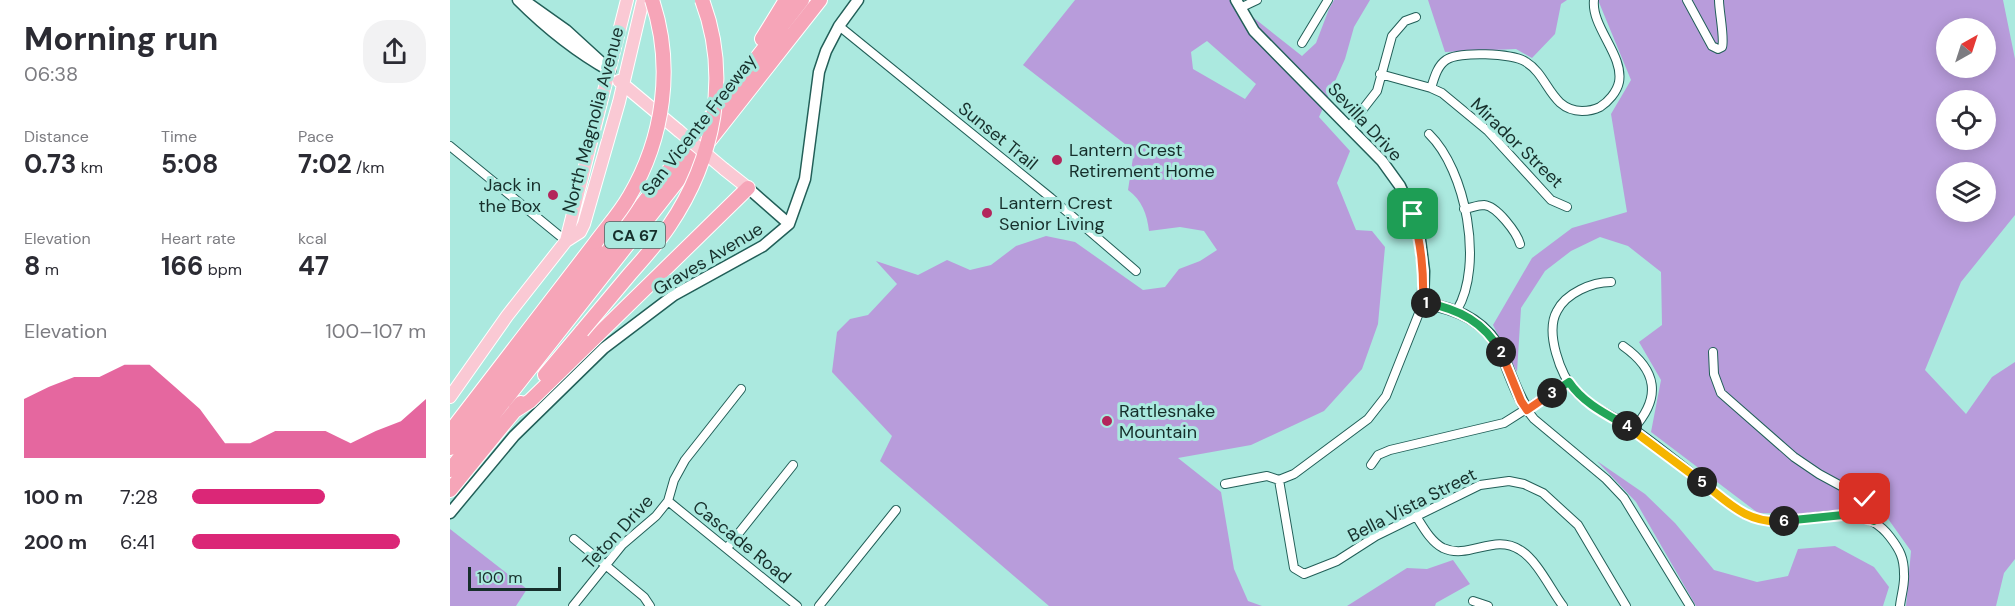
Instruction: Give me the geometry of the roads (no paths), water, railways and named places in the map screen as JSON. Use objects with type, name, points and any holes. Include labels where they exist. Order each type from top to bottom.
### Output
[{"type":"highway","points":[[450,432],[596,242],[639,179],[656,138],[663,106],[663,42],[652,0]]},
{"type":"highway","points":[[450,490],[668,227],[692,187],[710,138],[716,104],[717,74],[712,38],[702,0]]},
{"type":"highway","points":[[679,159],[786,0]]},
{"type":"highway","name":"San Vicente Freeway","points":[[450,448],[802,0]]},
{"type":"highway","name":"San Vicente Freeway","points":[[450,470],[820,0]]},
{"type":"highway","points":[[516,410],[530,402],[748,188]]},
{"type":"main road","name":"North Magnolia Avenue","points":[[566,241],[627,0]]},
{"type":"main road","name":"North Magnolia Avenue","points":[[450,397],[507,316],[566,241],[580,232],[588,216],[624,85],[643,0]]},
{"type":"main road","points":[[610,71],[748,188]]},
{"type":"street","points":[[518,0],[535,17],[588,59],[610,71]]},
{"type":"street","points":[[523,0],[566,30],[610,71]]},
{"type":"street","name":"Graves Avenue","points":[[450,513],[514,436],[604,348],[674,295],[763,246],[789,224],[805,179],[819,72],[826,51],[839,26],[858,0]]},
{"type":"street","points":[[1238,4],[1257,0]]},
{"type":"street","points":[[1431,88],[1441,65],[1452,57],[1505,55],[1527,62],[1550,93],[1568,108],[1590,111],[1600,107],[1616,90],[1619,73],[1594,11],[1594,0]]},
{"type":"street","points":[[1687,0],[1712,46],[1718,49],[1724,41],[1719,0]]},
{"type":"street","points":[[1302,43],[1324,1]]},
{"type":"street","name":"Sevilla Drive","points":[[1238,4],[1254,31],[1382,161],[1400,186],[1413,214],[1420,240],[1424,271],[1423,303],[1386,396],[1377,410],[1294,474],[1279,480]]},
{"type":"street","points":[[1349,127],[1377,91],[1392,36],[1405,21],[1416,17]]},
{"type":"street","name":"Sunset Trail","points":[[839,26],[1051,198],[1136,271]]},
{"type":"street","name":"Mirador Street","points":[[1380,74],[1442,93],[1488,131],[1551,200],[1567,207]]},
{"type":"street","points":[[1429,134],[1439,144],[1450,165],[1469,231],[1470,268],[1462,302],[1457,310]]},
{"type":"street","points":[[450,146],[566,241]]},
{"type":"street","points":[[748,188],[789,224]]},
{"type":"street","points":[[1464,209],[1486,205],[1493,209],[1517,234],[1520,244]]},
{"type":"street","points":[[1611,282],[1598,282],[1573,295],[1560,306],[1554,317],[1552,340],[1565,376],[1575,391],[1588,403],[1633,429],[1750,518],[1774,522],[1853,514],[1874,521],[1884,529],[1901,552],[1905,576],[1900,606]]},
{"type":"street","points":[[1423,303],[1457,310],[1477,322],[1493,339],[1527,410],[1534,419],[1606,479],[1624,498],[1690,606]]},
{"type":"street","points":[[1623,346],[1638,356],[1652,381],[1648,408],[1633,429]]},
{"type":"street","points":[[1713,352],[1714,374],[1721,393],[1794,457],[1819,474],[1865,499],[1876,509],[1874,521]]},
{"type":"street","points":[[1371,465],[1378,455],[1390,450],[1504,423],[1569,382]]},
{"type":"street","name":"Teton Drive","points":[[573,606],[622,545],[656,516],[668,501],[674,480],[685,460],[741,389]]},
{"type":"street","points":[[727,548],[794,465]]},
{"type":"street","points":[[1225,484],[1267,476],[1279,480]]},
{"type":"street","name":"Bella Vista Street","points":[[1279,480],[1294,568],[1304,574],[1337,561],[1376,536],[1487,483],[1509,481],[1530,486],[1549,497],[1578,525],[1626,606]]},
{"type":"street","name":"Cascade Road","points":[[668,501],[797,606]]},
{"type":"street","points":[[819,606],[896,510]]},
{"type":"street","points":[[1416,516],[1431,538],[1442,547],[1464,551],[1496,543],[1517,548],[1530,558],[1563,606]]},
{"type":"street","points":[[574,539],[644,597],[650,606]]},
{"type":"street","points":[[1473,601],[1488,606]]},
{"type":"place","name":"Lantern Crest Retirement Home","points":[[1057,160]]},
{"type":"place","name":"Jack in the Box","points":[[553,195]]},
{"type":"place","name":"Lantern Crest Senior Living","points":[[987,213]]},
{"type":"place","name":"Rattlesnake Mountain","points":[[1107,421]]}]
